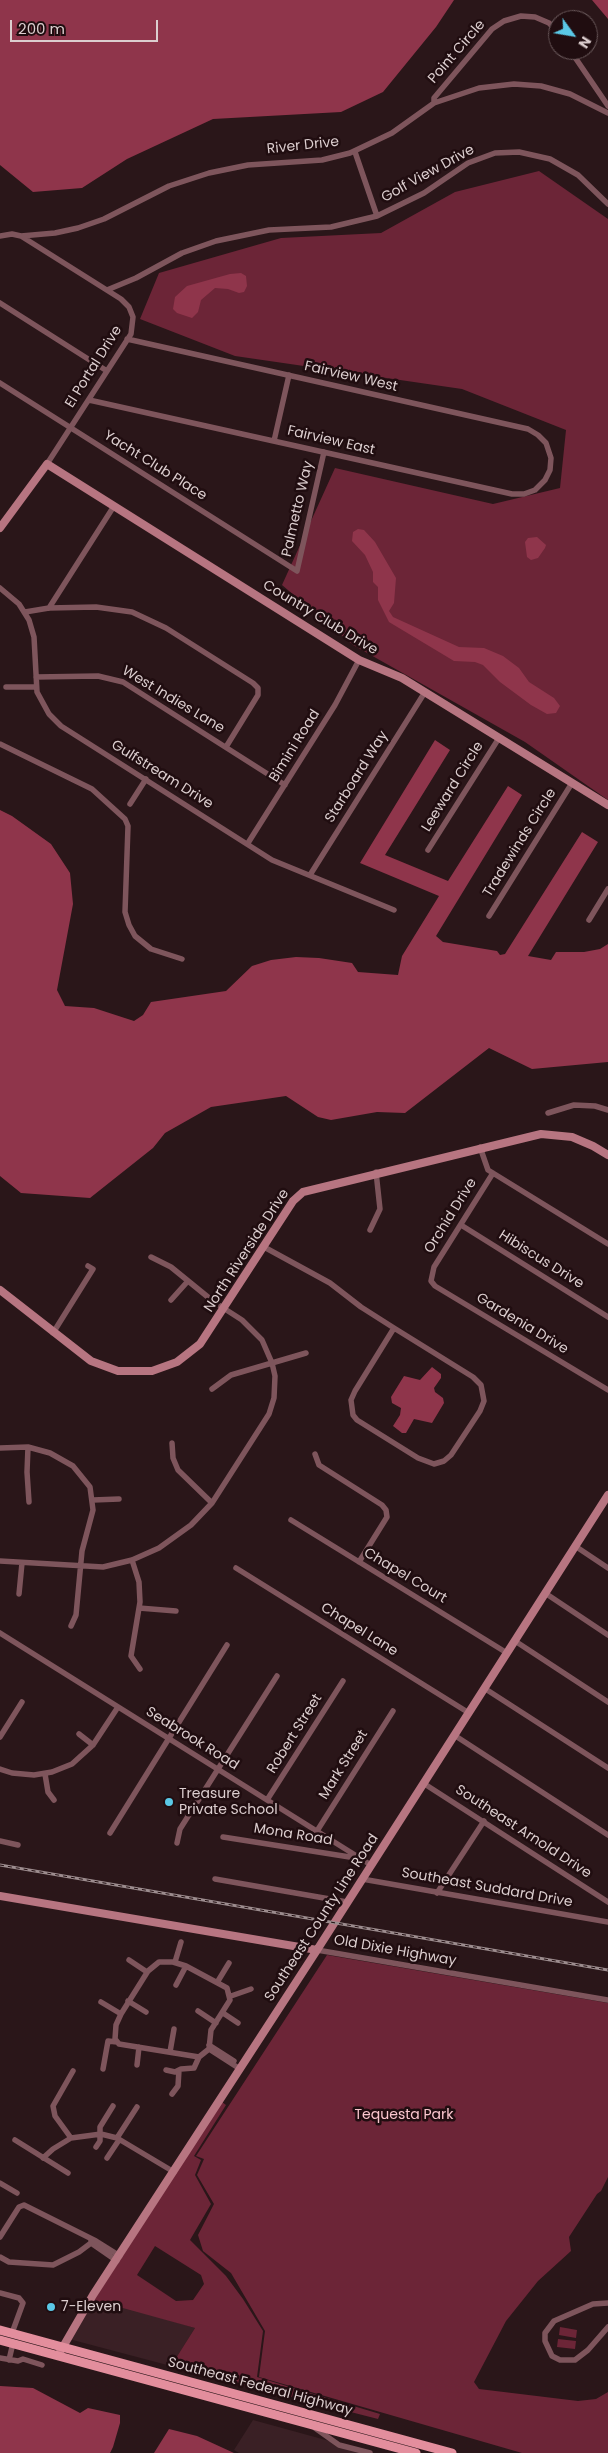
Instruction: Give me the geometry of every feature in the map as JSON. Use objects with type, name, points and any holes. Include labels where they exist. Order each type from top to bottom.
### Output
[{"type":"main road","name":"Southeast Federal Highway","points":[[0,2330],[172,2377],[343,2428],[416,2453]]},
{"type":"main road","name":"Southeast Federal Highway","points":[[0,2340],[309,2424],[343,2428],[452,2453]]},
{"type":"main road","points":[[156,2382],[162,2378],[172,2377]]},
{"type":"street","name":"Point Circle","points":[[434,102],[434,98],[492,30],[504,21],[521,16],[535,17],[548,23]]},
{"type":"street","points":[[577,60],[608,106]]},
{"type":"street","name":"River Drive","points":[[20,236],[55,233],[78,228],[104,219],[150,194],[209,172],[248,165],[322,160],[355,152],[392,133],[434,102],[479,88],[503,84],[528,85],[570,94],[608,113]]},
{"type":"street","points":[[355,152],[377,216]]},
{"type":"street","name":"Golf View Drive","points":[[106,290],[136,278],[182,253],[216,241],[269,230],[331,227],[377,216],[424,193],[468,163],[486,155],[507,152],[531,153],[561,164],[578,175],[608,204]]},
{"type":"street","points":[[0,236],[12,234],[20,236]]},
{"type":"street","name":"El Portal Drive","points":[[20,236],[124,302],[130,310],[133,324],[127,339],[47,464]]},
{"type":"street","points":[[0,303],[107,371]]},
{"type":"street","name":"Fairview West","points":[[127,339],[528,429],[538,434],[546,443],[551,462]]},
{"type":"street","points":[[274,441],[289,375]]},
{"type":"street","name":"Yacht Club Place","points":[[0,383],[297,571]]},
{"type":"street","name":"Fairview East","points":[[89,400],[516,494],[528,493],[538,488],[548,473],[551,462]]},
{"type":"street","name":"Palmetto Way","points":[[297,571],[324,452]]},
{"type":"street","points":[[0,528],[47,464]]},
{"type":"street","name":"Country Club Drive","points":[[47,464],[359,660],[390,672],[425,692],[608,806]]},
{"type":"street","points":[[49,608],[114,506]]},
{"type":"street","name":"Gulfstream Drive","points":[[0,588],[13,598],[25,612],[34,638],[36,687],[44,707],[54,721],[272,860],[394,910]]},
{"type":"street","points":[[25,612],[49,608],[110,608],[141,615],[166,628],[253,683],[258,688],[257,699],[226,747]]},
{"type":"street","name":"Bimini Road","points":[[248,843],[335,705],[359,660]]},
{"type":"street","name":"West Indies Lane","points":[[36,677],[98,676],[115,679],[285,785]]},
{"type":"street","points":[[6,687],[36,687]]},
{"type":"street","name":"Starboard Way","points":[[310,875],[425,692]]},
{"type":"street","name":"Leeward Circle","points":[[428,850],[499,738]]},
{"type":"street","points":[[0,744],[92,789],[125,819],[128,826],[125,912],[129,925],[135,936],[146,945],[182,959]]},
{"type":"street","points":[[130,804],[146,779]]},
{"type":"street","name":"Tradewinds Circle","points":[[489,916],[572,784]]},
{"type":"street","points":[[589,920],[608,890]]},
{"type":"street","points":[[548,1112],[574,1105],[595,1106],[608,1110]]},
{"type":"street","name":"North Riverside Drive","points":[[0,1290],[81,1355],[101,1366],[118,1371],[144,1372],[170,1365],[189,1354],[208,1334],[292,1201],[300,1193],[376,1172],[530,1135],[549,1134],[582,1141],[608,1155]]},
{"type":"street","name":"Orchid Drive","points":[[432,1274],[434,1267],[493,1174],[485,1164],[480,1147]]},
{"type":"street","points":[[370,1230],[380,1209],[376,1172]]},
{"type":"street","points":[[493,1174],[608,1244]]},
{"type":"street","name":"Hibiscus Drive","points":[[461,1225],[608,1317]]},
{"type":"street","points":[[264,1247],[330,1283],[361,1307],[473,1377],[481,1385],[484,1401],[480,1411],[451,1455],[444,1461],[434,1464],[418,1458],[357,1420],[353,1415],[352,1400],[355,1391],[394,1328]]},
{"type":"street","points":[[0,1561],[103,1567],[132,1560],[159,1548],[180,1534],[212,1503],[268,1414],[275,1387],[272,1363],[266,1346],[255,1332],[171,1268],[151,1257]]},
{"type":"street","points":[[53,1332],[93,1269],[88,1266]]},
{"type":"street","name":"Gardenia Drive","points":[[432,1274],[431,1281],[435,1286],[608,1390]]},
{"type":"street","points":[[172,1300],[188,1282]]},
{"type":"street","points":[[212,1389],[231,1375],[306,1353]]},
{"type":"street","points":[[172,1443],[173,1458],[178,1470],[212,1503]]},
{"type":"street","points":[[0,1448],[28,1448],[50,1453],[73,1466],[88,1483],[93,1500],[80,1567],[76,1615],[71,1626]]},
{"type":"street","points":[[28,1448],[27,1472],[30,1502]]},
{"type":"street","points":[[315,1454],[319,1465],[382,1504],[386,1510],[387,1517],[359,1562]]},
{"type":"street","name":"Southeast County Line Road","points":[[59,2356],[61,2346],[607,1498]]},
{"type":"street","points":[[93,1500],[119,1499]]},
{"type":"street","name":"Chapel Court","points":[[291,1520],[507,1653]]},
{"type":"street","points":[[575,1546],[608,1568]]},
{"type":"street","points":[[132,1560],[139,1582],[140,1608],[131,1656],[140,1669]]},
{"type":"street","points":[[19,1594],[22,1563]]},
{"type":"street","name":"Chapel Lane","points":[[236,1568],[469,1713]]},
{"type":"street","points":[[545,1594],[608,1634]]},
{"type":"street","points":[[140,1608],[176,1611]]},
{"type":"street","name":"Seabrook Road","points":[[0,1633],[371,1865]]},
{"type":"street","points":[[514,1641],[608,1702]]},
{"type":"street","points":[[110,1833],[227,1645]]},
{"type":"street","points":[[176,1843],[180,1829],[277,1676]]},
{"type":"street","name":"Robert Street","points":[[267,1800],[343,1681]]},
{"type":"street","points":[[484,1688],[608,1768]]},
{"type":"street","points":[[0,1737],[22,1702]]},
{"type":"street","points":[[0,1769],[23,1775],[45,1774],[72,1764],[94,1745],[118,1707]]},
{"type":"street","name":"Mark Street","points":[[317,1831],[393,1711]]},
{"type":"street","points":[[80,1734],[94,1745]]},
{"type":"street","points":[[454,1735],[608,1835]]},
{"type":"street","points":[[45,1774],[48,1792],[54,1800]]},
{"type":"street","name":"Southeast Arnold Drive","points":[[423,1783],[608,1902]]},
{"type":"street","points":[[437,1893],[484,1821]]},
{"type":"street","name":"Mona Road","points":[[222,1837],[360,1858]]},
{"type":"street","points":[[0,1842],[18,1845]]},
{"type":"street","points":[[215,1879],[348,1902]]},
{"type":"street","name":"Southeast Suddard Drive","points":[[362,1879],[608,1922]]},
{"type":"street","name":"Old Dixie Highway","points":[[0,1896],[608,2000]]},
{"type":"street","points":[[175,1962],[181,1942]]},
{"type":"street","points":[[129,1960],[147,1972]]},
{"type":"street","points":[[117,2042],[114,2034],[121,2014],[147,1972],[159,1962],[175,1962],[218,1981],[227,1988],[230,1996],[209,2036],[209,2047],[199,2057],[194,2068],[175,2072],[166,2070]]},
{"type":"street","points":[[218,1981],[229,1963]]},
{"type":"street","points":[[176,1985],[186,1966]]},
{"type":"street","points":[[230,1996],[251,1989]]},
{"type":"street","points":[[101,2002],[121,2014]]},
{"type":"street","points":[[128,2002],[146,2012]]},
{"type":"street","points":[[198,2011],[216,2022]]},
{"type":"street","points":[[222,2013],[238,2023]]},
{"type":"street","points":[[170,2052],[174,2029]]},
{"type":"street","points":[[103,2069],[108,2041],[199,2057]]},
{"type":"street","points":[[136,2064],[139,2047]]},
{"type":"street","points":[[209,2047],[241,2068]]},
{"type":"street","points":[[172,2094],[178,2086],[179,2070]]},
{"type":"street","points":[[71,2138],[55,2116],[53,2106],[73,2071]]},
{"type":"street","points":[[96,2147],[100,2141],[100,2127],[113,2106]]},
{"type":"street","points":[[108,2158],[137,2107]]},
{"type":"street","points":[[44,2158],[60,2144],[71,2138],[99,2134],[118,2139],[174,2172]]},
{"type":"street","points":[[15,2140],[68,2173]]},
{"type":"street","points":[[1,2184],[17,2193]]},
{"type":"street","points":[[0,2237],[19,2207],[24,2205],[68,2226],[118,2258]]},
{"type":"street","points":[[0,2257],[9,2262],[53,2265],[62,2263],[91,2242]]},
{"type":"street","points":[[0,2292],[19,2298],[23,2303],[12,2333]]},
{"type":"street","points":[[608,2303],[593,2304],[554,2321],[545,2333],[545,2341],[552,2356],[560,2360],[575,2360],[588,2350],[608,2327]]},
{"type":"street","points":[[8,2360],[13,2343]]},
{"type":"street","points":[[0,2358],[8,2360],[23,2359],[42,2364]]},
{"type":"street","points":[[309,2424],[339,2445],[370,2453]]},
{"type":"street","points":[[339,2445],[343,2428]]},
{"type":"shaded area","points":[[0,0],[454,0],[436,27],[383,92],[341,112],[213,119],[127,159],[82,188],[33,192],[0,165]]},
{"type":"shaded area","points":[[592,0],[608,0],[608,19]]},
{"type":"shaded area","points":[[241,273],[246,276],[247,286],[244,292],[239,293],[228,289],[215,288],[201,300],[198,312],[192,318],[177,313],[173,309],[175,297],[187,286],[230,274]]},
{"type":"shaded area","points":[[358,529],[364,530],[375,542],[396,578],[394,603],[389,611],[393,617],[459,647],[484,648],[503,656],[519,668],[529,682],[554,698],[560,706],[556,713],[547,714],[531,705],[500,682],[483,665],[475,662],[454,661],[389,622],[378,600],[378,587],[373,582],[373,572],[365,555],[352,541],[353,532]]},
{"type":"shaded area","points":[[537,537],[546,545],[538,558],[531,560],[527,557],[525,542],[528,538]]},
{"type":"shaded area","points":[[435,740],[450,750],[385,855],[448,881],[508,786],[522,795],[436,936],[443,942],[497,951],[500,955],[505,954],[582,832],[598,842],[528,956],[551,960],[556,952],[584,952],[600,949],[608,944],[608,1062],[532,1069],[489,1048],[405,1113],[377,1112],[331,1120],[318,1117],[286,1096],[211,1107],[165,1133],[153,1148],[90,1198],[21,1193],[0,1176],[0,810],[12,816],[51,844],[70,873],[73,904],[57,990],[65,1006],[94,1008],[134,1021],[143,1015],[151,1002],[226,991],[252,966],[271,960],[296,957],[319,958],[352,963],[358,972],[398,975],[402,956],[439,896],[360,863]]},
{"type":"shaded area","points":[[432,1367],[441,1374],[441,1378],[434,1388],[435,1392],[443,1398],[444,1403],[432,1423],[414,1419],[406,1433],[402,1433],[393,1426],[400,1415],[401,1408],[392,1403],[391,1397],[404,1376],[420,1380]]},
{"type":"shaded area","points":[[94,2300],[115,2304],[195,2328],[171,2366],[69,2339]]},
{"type":"shaded area","points":[[0,2386],[33,2388],[80,2413],[88,2408],[120,2415],[120,2423],[110,2453],[0,2453]]},
{"type":"shaded area","points":[[253,2420],[373,2453],[239,2453],[234,2450]]},
{"type":"shaded area","points":[[169,2429],[197,2436],[234,2453],[154,2453]]},
{"type":"green space","points":[[539,171],[608,219],[608,800],[525,742],[353,645],[282,585],[335,468],[493,504],[560,488],[566,430],[462,389],[235,356],[140,319],[159,273],[281,238],[381,233],[455,192]]},
{"type":"green space","name":"Tequesta Park","points":[[327,1955],[608,2003],[608,2177],[601,2191],[597,2194],[569,2237],[571,2251],[538,2281],[506,2321],[474,2382],[479,2389],[578,2401],[596,2399],[608,2392],[608,2453],[522,2453],[259,2377],[265,2331],[231,2273],[203,2251],[198,2235],[214,2204],[197,2175],[204,2159],[196,2156]]},
{"type":"green space","points":[[222,2102],[226,2105],[194,2156],[201,2160],[195,2175],[211,2204],[190,2240],[226,2276],[263,2331],[257,2377],[380,2414],[378,2419],[171,2366],[195,2328],[94,2300]],"holes":[[[155,2246],[201,2275],[204,2284],[193,2300],[176,2301],[137,2275]]]},
{"type":"green space","points":[[560,2327],[577,2330],[576,2338],[559,2335]]},
{"type":"green space","points":[[558,2339],[576,2341],[575,2349],[557,2347]]},
{"type":"railway","points":[[0,1865],[608,1970]]},
{"type":"place","name":"Treasure Private School","points":[[169,1802]]},
{"type":"place","name":"7-Eleven","points":[[51,2307]]}]
